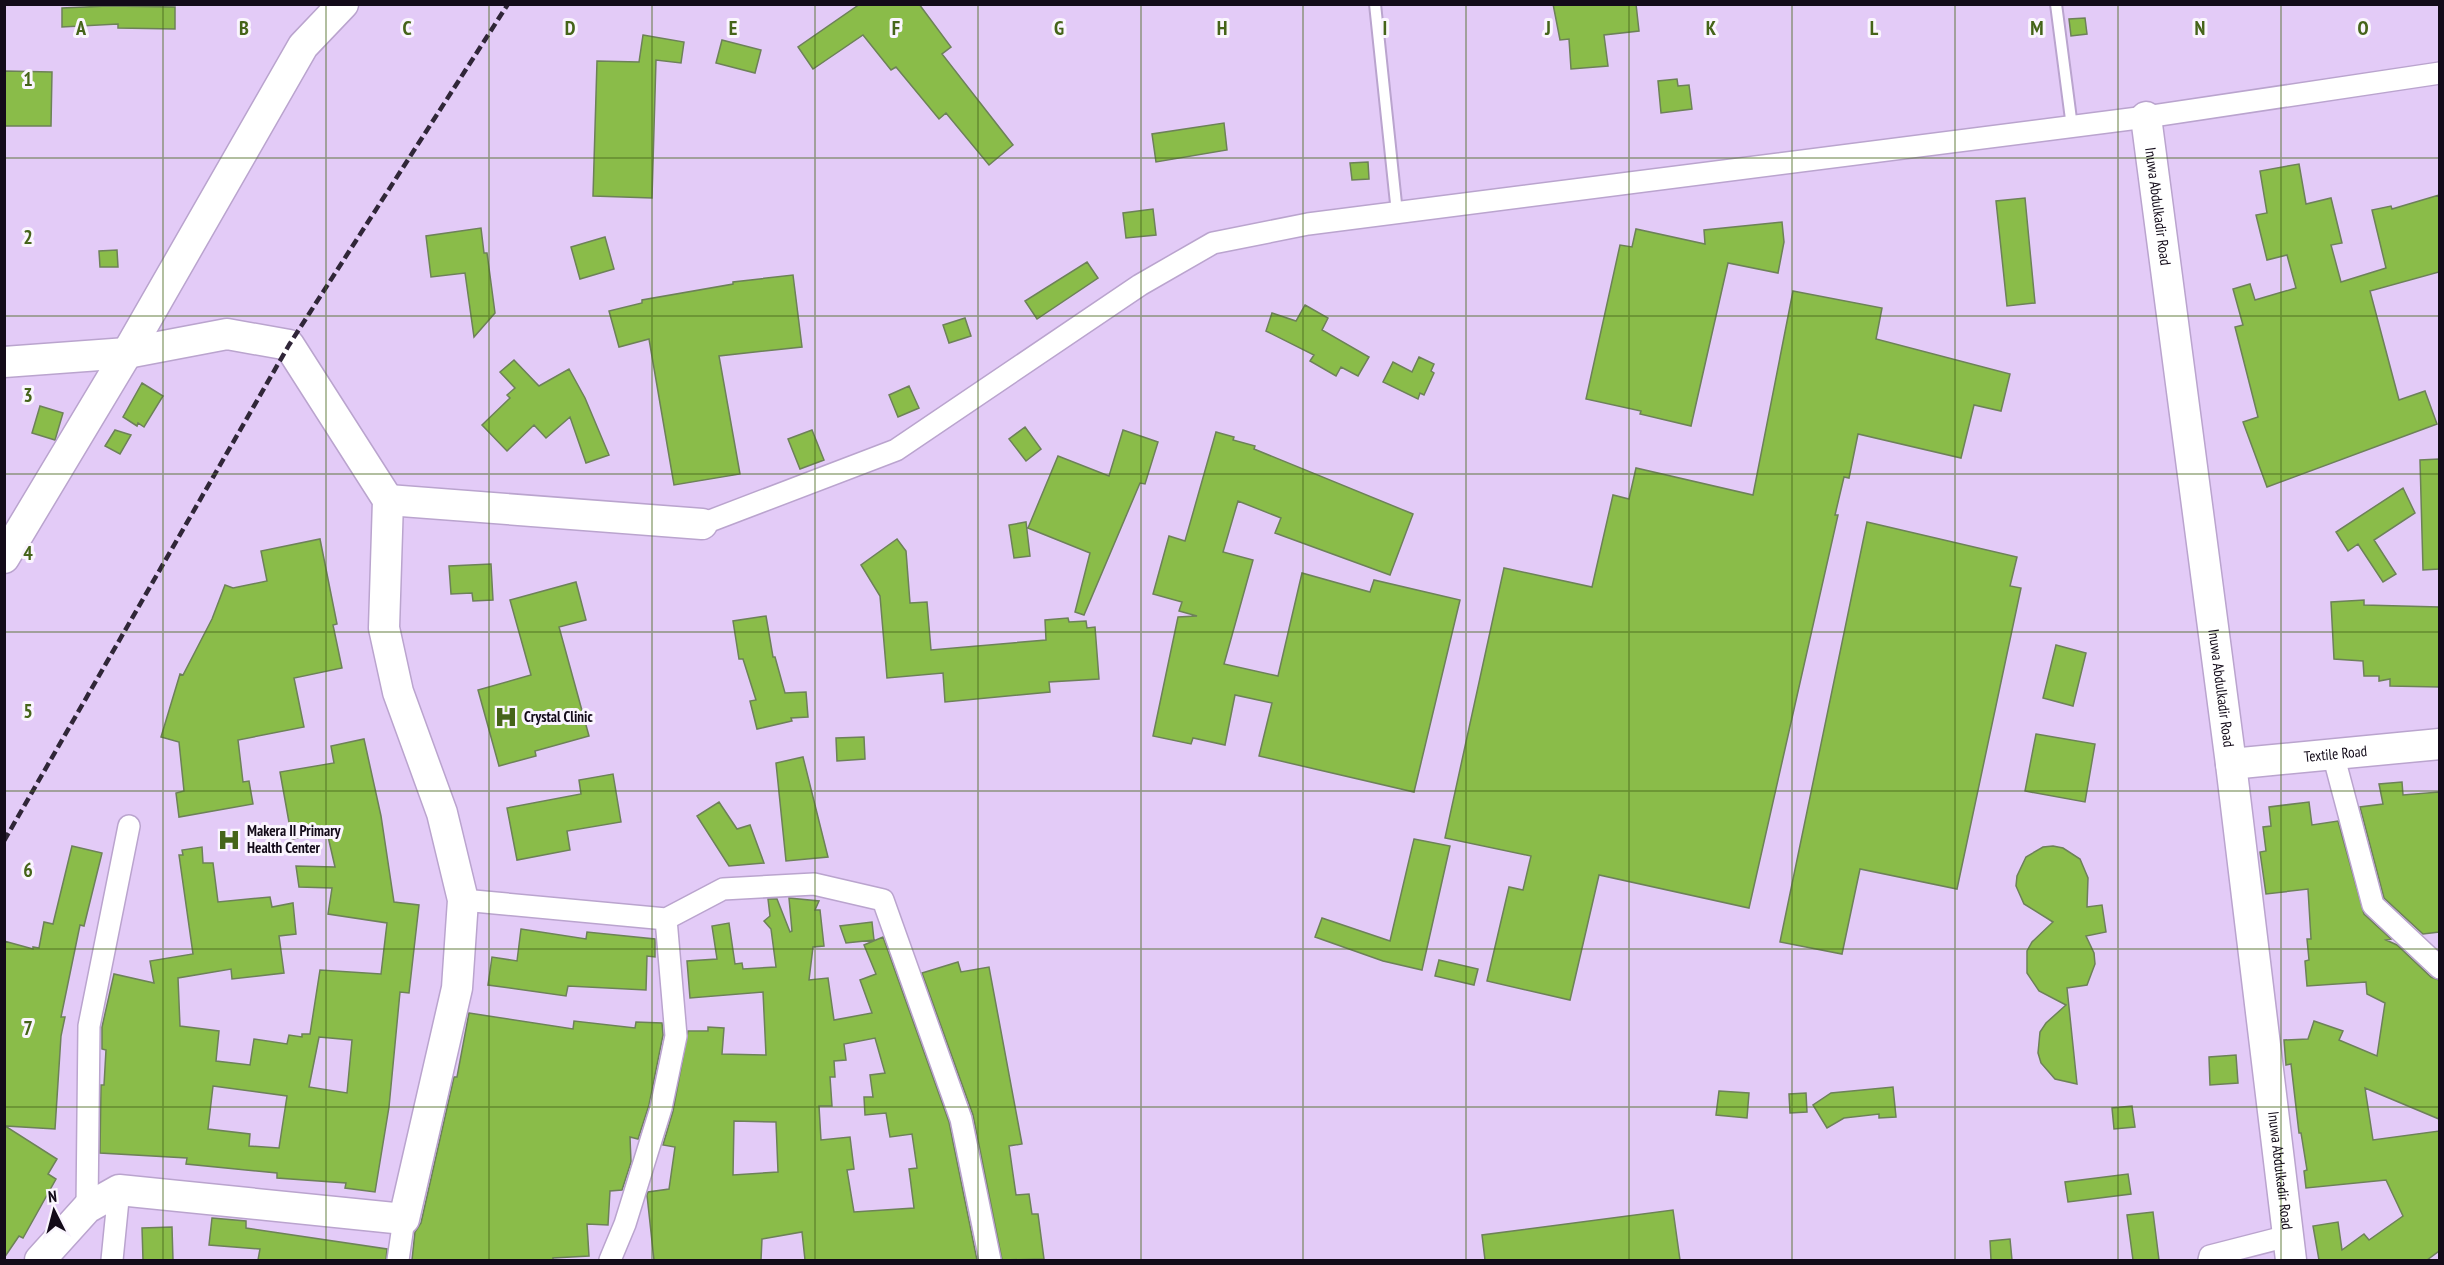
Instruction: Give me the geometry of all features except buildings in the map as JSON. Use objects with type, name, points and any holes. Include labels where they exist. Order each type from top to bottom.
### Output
[{"type":"street","points":[[4,558],[128,353],[303,46],[343,4]]},
{"type":"street","points":[[388,500],[702,524],[896,450],[1140,285],[1212,243],[1308,224],[2072,127],[2439,73]]},
{"type":"street","name":"Inuwa Abdulkadir Road","points":[[2146,117],[2231,764],[2290,1248]]},
{"type":"street","points":[[4,362],[128,353],[227,334],[290,345],[388,500],[384,628],[398,692],[442,813],[463,900],[457,988],[404,1219],[398,1260]]},
{"type":"street","name":"Textile Road","points":[[2231,764],[2439,744]]},
{"type":"street","points":[[2333,754],[2373,905],[2439,968]]},
{"type":"street","points":[[87,1208],[89,1026],[129,826]]},
{"type":"street","points":[[463,900],[666,919],[723,889],[814,884],[883,900],[962,1119],[990,1260]]},
{"type":"street","points":[[610,1260],[624,1224],[661,1108],[676,1036],[666,919]]},
{"type":"street","points":[[40,1260],[87,1208],[118,1190],[404,1219]]},
{"type":"street","points":[[112,1260],[118,1190]]},
{"type":"street","points":[[2209,1260],[2210,1257],[2290,1248]]},
{"type":"lane","points":[[1375,4],[1397,213]]},
{"type":"lane","points":[[2056,4],[2072,127]]},
{"type":"railway","points":[[4,841],[289,345],[508,4]]},
{"type":"place","name":"Crystal Clinic","points":[[506,717]]},
{"type":"place","name":"Makera II Primary Health Center","points":[[229,840]]}]
